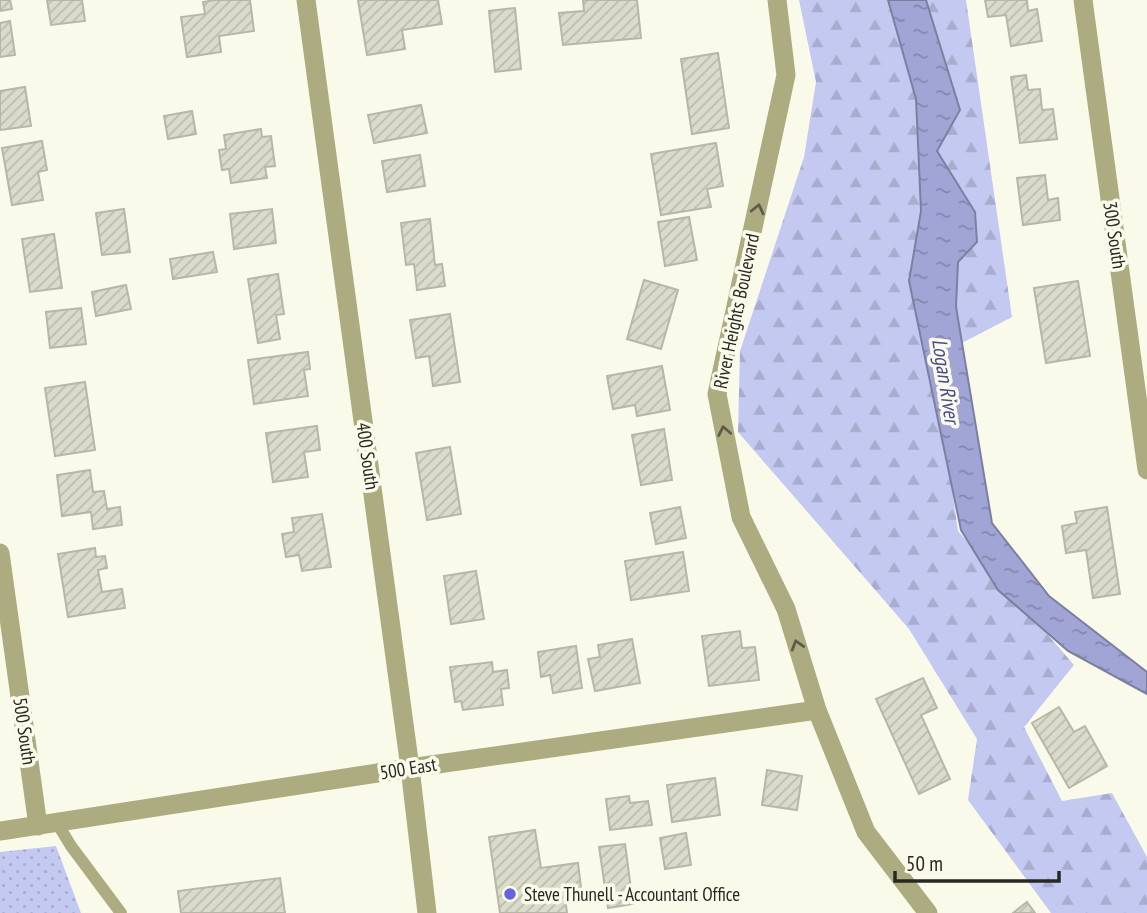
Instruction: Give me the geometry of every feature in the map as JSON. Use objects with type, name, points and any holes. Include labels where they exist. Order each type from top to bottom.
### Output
[{"type":"street","name":"400 South","points":[[306,0],[410,768],[427,913]]},
{"type":"street","name":"River Heights Boulevard","points":[[777,0],[786,75],[717,394],[741,517],[786,609],[817,710],[866,832],[928,913]]},
{"type":"street","name":"300 South","points":[[1083,0],[1147,470]]},
{"type":"street","name":"500 South","points":[[0,553],[48,824]]},
{"type":"street","name":"500 East","points":[[0,831],[410,768],[817,710]]},
{"type":"lane","points":[[48,824],[71,846],[121,913]]},
{"type":"green space","points":[[799,0],[966,0],[1012,317],[933,358],[958,531],[1074,665],[1024,727],[1062,801],[1112,793],[1147,857],[1147,913],[1051,913],[968,800],[977,739],[909,629],[738,432],[740,351],[804,157],[816,82]]},
{"type":"green space","points":[[56,846],[81,913],[0,913],[0,852]]},
{"type":"water","name":"Logan River","points":[[888,0],[926,0],[960,110],[937,151],[975,212],[977,242],[958,262],[956,307],[992,523],[1049,596],[1147,672],[1147,694],[1068,651],[998,590],[961,530],[909,281],[921,211],[916,99]]},
{"type":"building","points":[[0,0],[10,0],[12,9],[0,11]]},
{"type":"building","points":[[47,0],[82,0],[85,21],[51,25]]},
{"type":"building","points":[[250,0],[254,31],[219,36],[221,52],[187,57],[181,17],[205,14],[203,2]]},
{"type":"building","points":[[358,0],[438,0],[442,24],[402,30],[405,49],[367,55]]},
{"type":"building","points":[[583,0],[637,0],[641,38],[563,45],[559,13],[584,11]]},
{"type":"building","points":[[985,0],[1027,0],[1028,11],[1037,9],[1042,41],[1011,46],[1006,15],[988,17]]},
{"type":"building","points":[[515,8],[521,69],[495,72],[489,11]]},
{"type":"building","points":[[10,21],[15,55],[0,57],[0,23]]},
{"type":"building","points":[[718,53],[729,128],[692,134],[681,59]]},
{"type":"building","points":[[1026,75],[1028,90],[1040,89],[1042,110],[1053,109],[1057,139],[1020,143],[1011,77]]},
{"type":"building","points":[[25,87],[31,126],[0,130],[0,91]]},
{"type":"building","points":[[421,105],[427,133],[374,143],[368,115]]},
{"type":"building","points":[[192,111],[196,134],[168,139],[164,116]]},
{"type":"building","points":[[261,129],[262,137],[271,136],[275,166],[265,167],[267,178],[231,183],[229,169],[222,170],[219,150],[226,149],[224,135]]},
{"type":"building","points":[[42,141],[47,170],[38,172],[43,200],[12,205],[2,148]]},
{"type":"building","points":[[716,143],[723,186],[707,189],[711,207],[661,215],[651,154]]},
{"type":"building","points":[[420,155],[425,186],[387,192],[382,161]]},
{"type":"building","points":[[1045,175],[1048,200],[1058,198],[1060,220],[1023,225],[1017,178]]},
{"type":"building","points":[[124,209],[130,252],[102,255],[96,213]]},
{"type":"building","points":[[272,209],[276,243],[234,249],[230,214]]},
{"type":"building","points":[[689,217],[697,260],[665,266],[658,222]]},
{"type":"building","points":[[430,219],[435,265],[442,264],[445,286],[417,290],[414,264],[406,265],[401,223]]},
{"type":"building","points":[[54,234],[62,288],[30,292],[22,239]]},
{"type":"building","points":[[213,252],[217,272],[173,279],[170,259]]},
{"type":"building","points":[[278,274],[284,314],[276,315],[280,339],[258,343],[248,279]]},
{"type":"building","points":[[644,280],[678,290],[661,349],[627,339]]},
{"type":"building","points":[[1078,281],[1090,356],[1046,363],[1034,288]]},
{"type":"building","points":[[126,285],[131,309],[96,316],[92,292]]},
{"type":"building","points":[[81,308],[86,344],[50,348],[46,312]]},
{"type":"building","points":[[450,314],[460,382],[433,386],[429,356],[416,358],[410,320]]},
{"type":"building","points":[[308,352],[310,369],[304,370],[308,396],[254,404],[248,360]]},
{"type":"building","points":[[662,366],[670,410],[637,416],[635,405],[613,409],[607,376]]},
{"type":"building","points":[[85,382],[95,450],[55,456],[45,388]]},
{"type":"building","points":[[317,426],[320,450],[304,452],[308,477],[273,482],[266,433]]},
{"type":"building","points":[[664,429],[672,480],[641,485],[632,435]]},
{"type":"building","points":[[450,447],[461,514],[427,520],[416,453]]},
{"type":"building","points":[[90,470],[93,492],[104,491],[107,509],[120,507],[122,525],[93,529],[91,512],[62,516],[57,475]]},
{"type":"building","points":[[680,507],[686,538],[656,544],[650,513]]},
{"type":"building","points":[[1107,507],[1120,594],[1093,598],[1086,550],[1066,553],[1062,526],[1077,523],[1075,512]]},
{"type":"building","points":[[322,514],[331,567],[302,571],[299,555],[286,557],[282,534],[294,532],[292,518]]},
{"type":"building","points":[[95,548],[96,557],[105,556],[107,568],[98,570],[102,592],[122,589],[125,608],[68,617],[58,554]]},
{"type":"building","points":[[683,552],[689,591],[631,600],[625,561]]},
{"type":"building","points":[[476,571],[484,619],[451,624],[444,576]]},
{"type":"building","points":[[740,631],[742,648],[755,647],[759,680],[709,686],[702,636]]},
{"type":"building","points":[[632,639],[640,683],[595,691],[588,659],[600,657],[598,645]]},
{"type":"building","points":[[576,646],[582,688],[553,693],[550,675],[541,677],[538,652]]},
{"type":"building","points":[[492,662],[493,672],[507,670],[509,688],[501,689],[503,705],[463,710],[461,701],[455,702],[450,667]]},
{"type":"building","points":[[923,678],[937,708],[921,715],[950,779],[919,794],[876,699]]},
{"type":"building","points":[[1059,707],[1074,732],[1085,726],[1107,766],[1069,788],[1032,723]]},
{"type":"building","points":[[767,770],[802,776],[797,810],[762,805]]},
{"type":"building","points":[[715,778],[720,815],[672,822],[667,785]]},
{"type":"building","points":[[629,796],[630,803],[648,801],[652,825],[610,830],[606,799]]},
{"type":"building","points":[[535,830],[541,868],[578,863],[581,888],[564,891],[567,913],[500,913],[489,837]]},
{"type":"building","points":[[686,833],[691,865],[665,869],[660,838]]},
{"type":"building","points":[[625,844],[633,904],[608,908],[599,847]]},
{"type":"building","points":[[280,878],[285,913],[181,913],[178,891]]},
{"type":"building","points":[[1027,902],[1035,913],[1013,913]]},
{"type":"place","name":"Steve Thunell - Accountant Office","points":[[510,894]]}]
